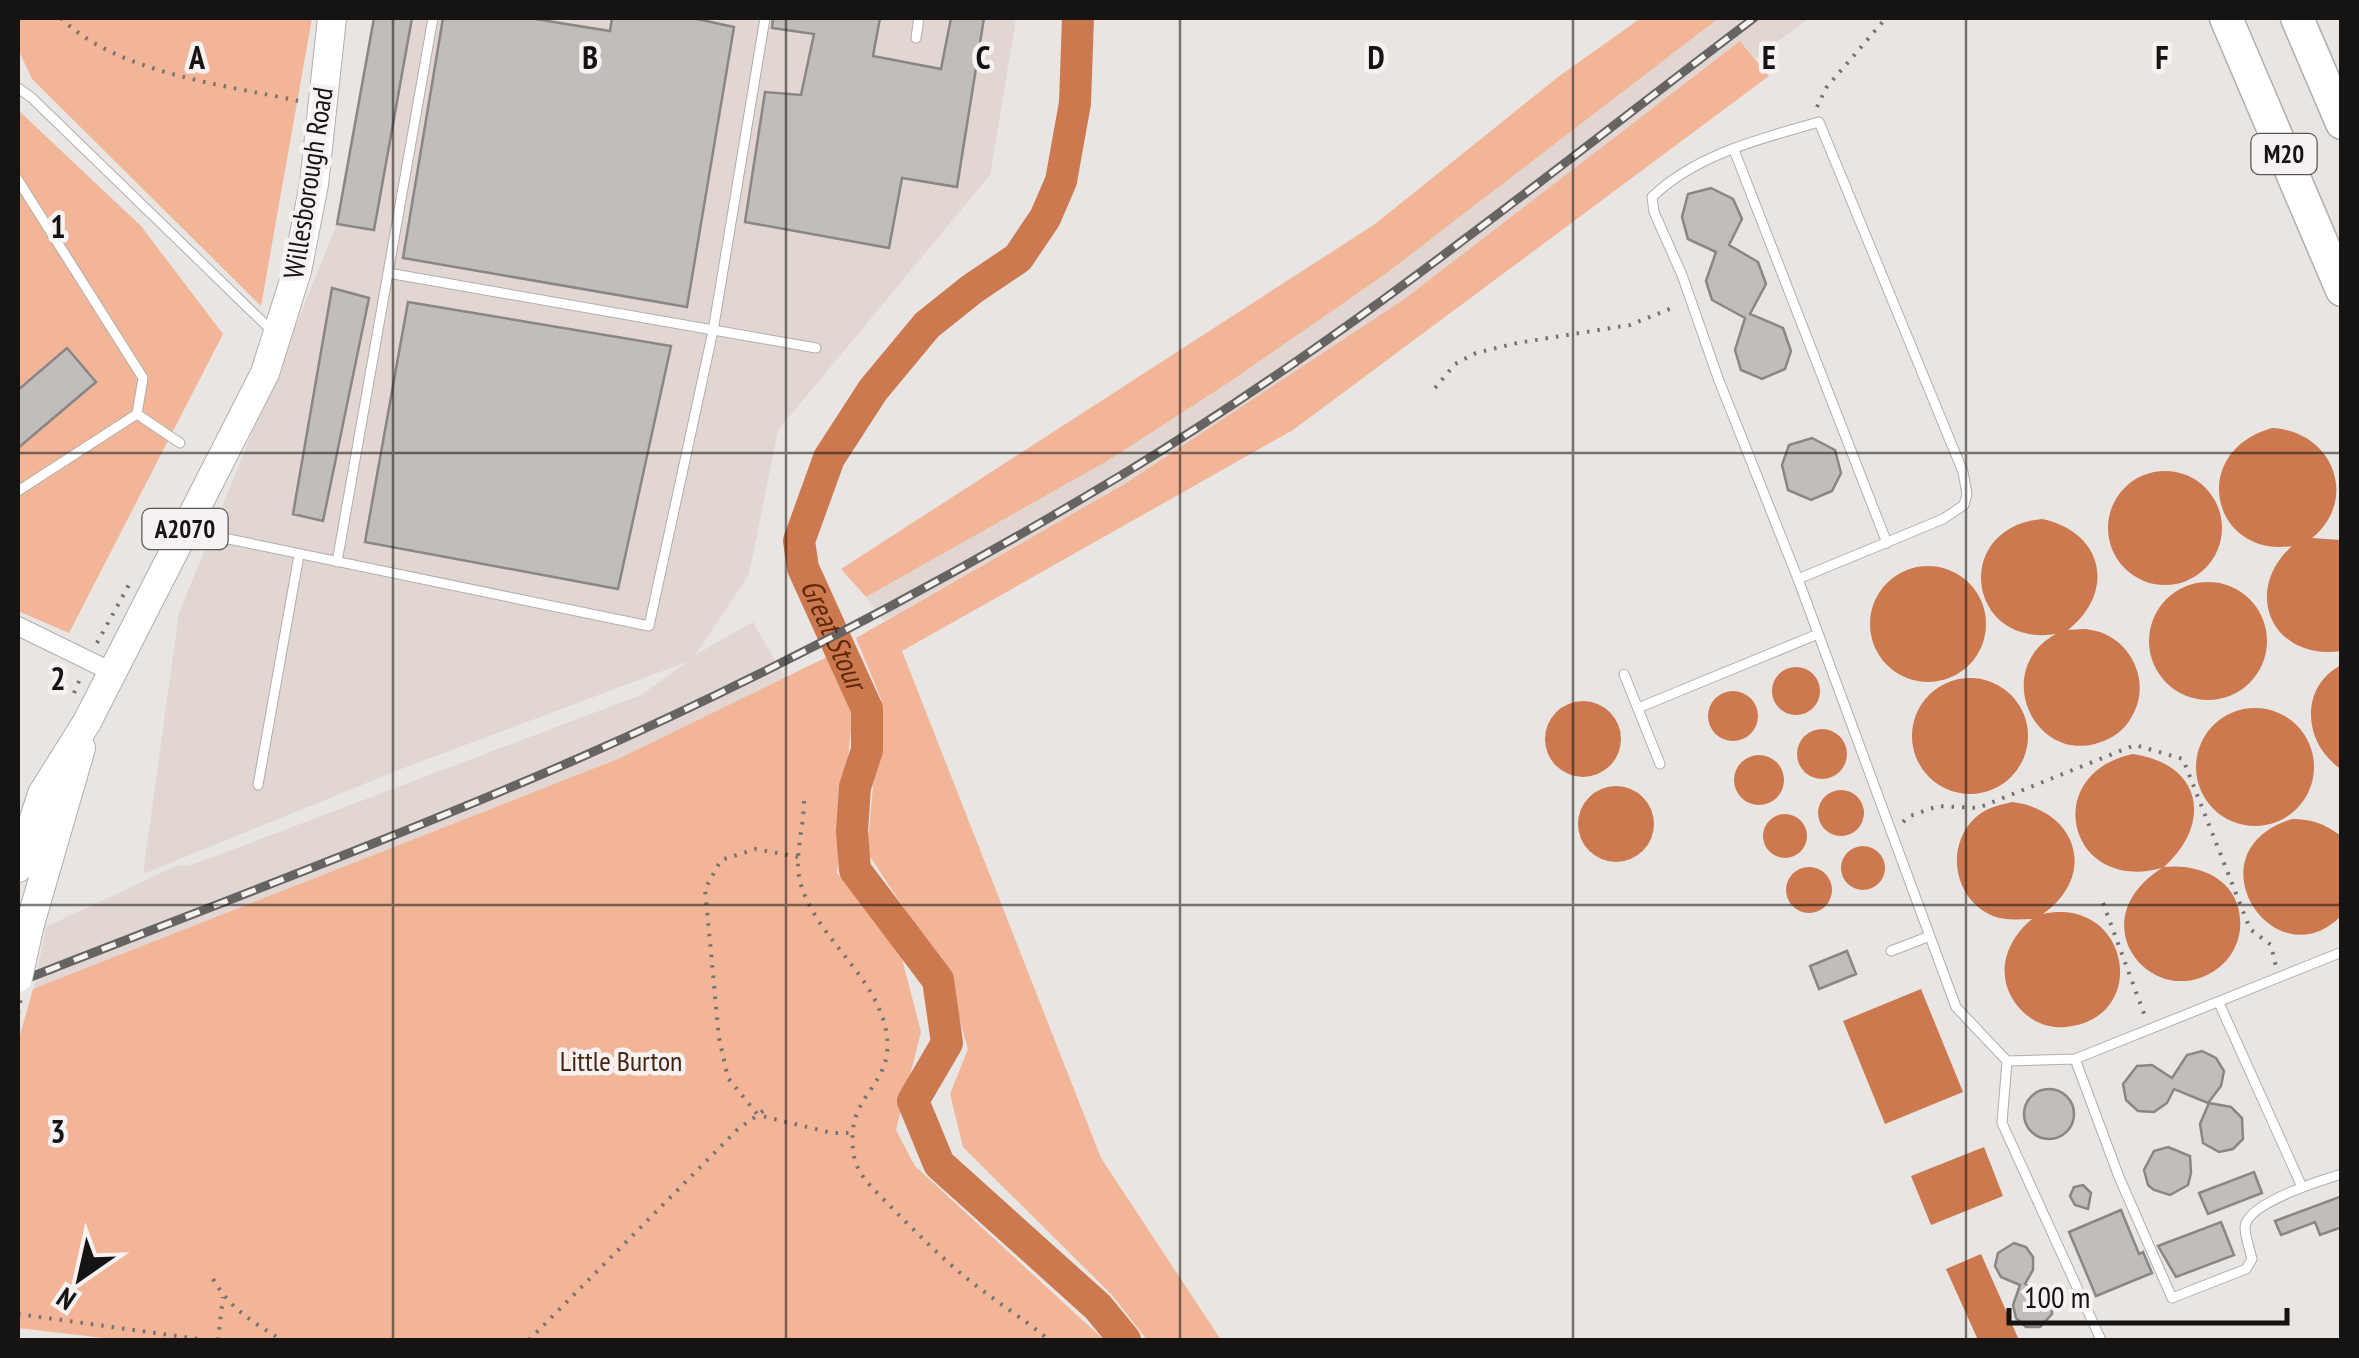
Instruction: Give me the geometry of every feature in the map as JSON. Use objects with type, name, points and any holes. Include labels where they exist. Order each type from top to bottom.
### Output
[{"type":"highway","name":"M20","points":[[2226,18],[2342,290]]},
{"type":"highway","name":"M20","points":[[2297,18],[2342,122]]},
{"type":"main road","name":"Willesborough Road","points":[[18,868],[42,794],[87,722],[264,374],[297,271],[314,184],[332,18]]},
{"type":"main road","name":"Willesborough Road","points":[[18,978],[87,722]]},
{"type":"street","points":[[18,626],[112,672]]},
{"type":"lane","points":[[337,562],[432,18]]},
{"type":"lane","points":[[185,530],[649,626],[713,330],[765,18]]},
{"type":"lane","points":[[916,38],[919,18]]},
{"type":"lane","points":[[18,88],[278,335]]},
{"type":"lane","points":[[1798,579],[1887,544],[1964,506],[1965,483],[1819,122],[1734,150],[1674,176],[1652,198],[1654,212],[1798,579],[1956,1007],[2007,1062],[2002,1123],[2101,1340]]},
{"type":"lane","points":[[1734,150],[1887,544]]},
{"type":"lane","points":[[18,180],[144,378],[137,414],[18,491]]},
{"type":"lane","points":[[388,273],[816,348]]},
{"type":"lane","points":[[137,414],[180,443]]},
{"type":"lane","points":[[258,784],[300,555]]},
{"type":"lane","points":[[1638,708],[1818,634]]},
{"type":"lane","points":[[1624,674],[1660,764]]},
{"type":"lane","points":[[1891,951],[1930,936]]},
{"type":"lane","points":[[2007,1062],[2076,1058],[2342,952]]},
{"type":"lane","points":[[2220,1003],[2302,1187]]},
{"type":"lane","points":[[2076,1058],[2118,1177],[2172,1298],[2246,1269],[2252,1259],[2245,1228],[2248,1220],[2276,1198],[2342,1174]]},
{"type":"path","points":[[61,18],[114,53],[176,75],[306,103]]},
{"type":"path","points":[[1819,122],[1816,104],[1826,88],[1886,18]]},
{"type":"path","points":[[1436,388],[1456,364],[1476,354],[1630,325],[1690,300]]},
{"type":"path","points":[[1892,832],[1910,816],[1938,806],[1978,808],[2135,744],[2182,759],[2250,929],[2271,945],[2279,977]]},
{"type":"path","points":[[804,802],[804,830],[798,857],[801,886],[816,916],[878,1008],[886,1035],[885,1066],[879,1082],[854,1119],[852,1133],[858,1170],[962,1275],[1049,1340]]},
{"type":"path","points":[[798,857],[756,848],[738,854],[721,860],[705,889],[722,1051],[728,1078],[758,1115],[817,1130],[852,1133]]},
{"type":"path","points":[[2102,902],[2150,1028]]},
{"type":"path","points":[[528,1340],[737,1130],[768,1108]]},
{"type":"path","points":[[213,1279],[223,1297],[245,1318],[282,1340]]},
{"type":"path","points":[[218,1340],[223,1297]]},
{"type":"path","points":[[18,1314],[206,1340]]},
{"type":"shaded area","points":[[374,18],[1016,18],[990,175],[778,430],[749,574],[695,655],[753,622],[785,678],[618,759],[473,821],[34,989],[46,927],[178,865],[189,866],[641,695],[689,661],[401,769],[143,874],[179,613],[337,224]]},
{"type":"shaded area","points":[[1719,18],[1809,18],[1756,58],[1740,41],[1403,300],[1126,483],[884,621],[866,597],[1109,460],[1228,383],[1384,275]]},
{"type":"shaded area","points":[[2272,428],[2311,441],[2333,470],[2334,505],[2312,538],[2341,540],[2341,651],[2317,651],[2297,645],[2282,634],[2272,620],[2267,602],[2269,583],[2277,564],[2292,546],[2265,545],[2243,536],[2228,520],[2220,501],[2220,479],[2228,458],[2245,440]]},
{"type":"shaded area","points":[[2165,471],[2197,480],[2213,496],[2222,528],[2213,560],[2197,576],[2165,585],[2133,576],[2117,560],[2108,528],[2117,496],[2133,480]]},
{"type":"shaded area","points":[[2042,519],[2079,536],[2096,565],[2093,598],[2068,630],[2088,629],[2114,639],[2131,657],[2139,680],[2137,705],[2126,725],[2108,739],[2083,746],[2061,742],[2043,730],[2030,713],[2024,692],[2026,671],[2036,651],[2056,634],[2026,633],[2003,623],[1988,606],[1982,585],[1983,563],[1993,543],[2013,527]]},
{"type":"shaded area","points":[[1928,566],[1950,571],[1969,583],[1981,602],[1986,624],[1981,646],[1969,665],[1950,677],[1928,682],[1906,677],[1887,665],[1875,646],[1870,624],[1875,602],[1887,583],[1906,571]]},
{"type":"shaded area","points":[[2208,582],[2230,587],[2250,599],[2262,619],[2267,641],[2262,663],[2250,683],[2230,695],[2208,700],[2186,695],[2166,683],[2154,663],[2149,641],[2154,619],[2166,599],[2186,587]]},
{"type":"shaded area","points":[[2341,665],[2341,769],[2319,746],[2311,717],[2318,688]]},
{"type":"shaded area","points":[[1796,667],[1813,674],[1820,691],[1813,708],[1796,715],[1779,708],[1772,691],[1779,674]]},
{"type":"shaded area","points":[[1970,678],[1992,682],[2011,695],[2024,714],[2028,736],[2024,758],[2011,777],[1992,790],[1970,794],[1948,790],[1929,777],[1916,758],[1912,736],[1916,714],[1929,695],[1948,682]]},
{"type":"shaded area","points":[[1733,691],[1751,698],[1758,716],[1751,734],[1733,741],[1715,734],[1708,716],[1715,698]]},
{"type":"shaded area","points":[[1583,701],[1610,712],[1621,739],[1610,766],[1583,777],[1556,766],[1545,739],[1556,712]]},
{"type":"shaded area","points":[[2255,708],[2288,718],[2304,734],[2314,767],[2304,800],[2288,816],[2255,826],[2222,816],[2206,800],[2196,767],[2206,734],[2222,718]]},
{"type":"shaded area","points":[[1822,729],[1840,736],[1847,754],[1840,772],[1822,779],[1804,772],[1797,754],[1804,736]]},
{"type":"shaded area","points":[[2133,754],[2174,770],[2193,798],[2190,832],[2164,867],[2193,869],[2218,879],[2228,888],[2240,914],[2239,936],[2229,957],[2217,969],[2193,980],[2170,980],[2150,971],[2134,956],[2125,936],[2126,913],[2137,890],[2162,868],[2130,871],[2104,864],[2087,848],[2077,828],[2076,805],[2085,783],[2104,765]]},
{"type":"shaded area","points":[[1759,755],[1776,763],[1784,780],[1776,797],[1759,805],[1742,797],[1734,780],[1742,763]]},
{"type":"shaded area","points":[[1616,786],[1643,797],[1654,824],[1643,851],[1616,862],[1589,851],[1578,824],[1589,797]]},
{"type":"shaded area","points":[[1841,790],[1857,797],[1864,813],[1857,829],[1841,836],[1825,829],[1818,813],[1825,797]]},
{"type":"shaded area","points":[[2012,802],[2052,817],[2072,846],[2074,864],[2070,881],[2060,898],[2043,914],[2072,913],[2094,922],[2110,938],[2119,958],[2120,980],[2112,1000],[2097,1017],[2072,1026],[2039,1023],[2013,999],[2007,987],[2005,963],[2014,939],[2032,919],[1998,918],[1980,908],[1969,898],[1958,871],[1957,857],[1966,829],[1984,811]]},
{"type":"shaded area","points":[[1785,814],[1801,820],[1807,836],[1801,852],[1785,858],[1769,852],[1763,836],[1769,820]]},
{"type":"shaded area","points":[[2292,819],[2318,823],[2341,836],[2341,916],[2316,932],[2291,934],[2269,923],[2252,905],[2244,882],[2246,858],[2261,835]]},
{"type":"shaded area","points":[[1863,846],[1879,852],[1885,868],[1879,884],[1863,890],[1847,884],[1841,868],[1847,852]]},
{"type":"shaded area","points":[[1809,867],[1825,874],[1832,890],[1825,906],[1809,913],[1793,906],[1786,890],[1793,874]]},
{"type":"shaded area","points":[[1921,989],[1963,1092],[1885,1124],[1843,1021]]},
{"type":"shaded area","points":[[1984,1147],[2003,1196],[1931,1225],[1911,1176]]},
{"type":"shaded area","points":[[1981,1254],[2019,1340],[1978,1340],[1946,1269]]},
{"type":"green space","points":[[18,18],[312,18],[261,306],[32,79],[18,49]]},
{"type":"green space","points":[[1641,18],[1719,18],[1384,275],[1109,460],[866,597],[841,569],[1375,224],[1558,77]]},
{"type":"green space","points":[[1740,41],[1769,76],[1293,430],[902,651],[1101,1158],[1221,1340],[1147,1340],[1112,1295],[963,1147],[950,1094],[968,1049],[946,972],[867,852],[881,699],[856,638],[1126,483],[1403,300]]},
{"type":"green space","points":[[18,110],[141,226],[223,334],[69,633],[18,611]]},
{"type":"green space","name":"Little Burton","points":[[827,657],[853,708],[837,873],[899,947],[921,1032],[896,1130],[915,1166],[1104,1340],[121,1340],[18,1328],[18,1042],[33,989],[618,759]]},
{"type":"building","points":[[374,18],[412,18],[374,230],[337,224]]},
{"type":"building","points":[[443,18],[529,18],[610,31],[612,18],[692,18],[734,27],[687,307],[403,258]]},
{"type":"building","points":[[773,18],[880,18],[873,56],[941,69],[951,18],[984,18],[957,187],[902,178],[889,248],[745,222],[765,92],[801,95],[814,34],[772,28]]},
{"type":"building","points":[[1711,188],[1733,199],[1742,219],[1729,245],[1758,262],[1766,284],[1750,314],[1783,328],[1791,351],[1785,369],[1762,379],[1741,370],[1735,350],[1745,318],[1712,300],[1706,281],[1716,252],[1688,239],[1682,217],[1688,194]]},
{"type":"building","points":[[332,288],[369,298],[323,521],[293,514]]},
{"type":"building","points":[[408,302],[671,346],[618,589],[365,542]]},
{"type":"building","points":[[67,348],[96,382],[18,448],[18,390]]},
{"type":"building","points":[[1812,438],[1835,450],[1841,473],[1832,491],[1811,500],[1788,490],[1782,465],[1789,445]]},
{"type":"building","points":[[1847,951],[1856,974],[1819,989],[1810,966]]},
{"type":"building","points":[[2202,1051],[2216,1058],[2224,1071],[2221,1086],[2208,1103],[2174,1089],[2167,1103],[2154,1112],[2138,1111],[2126,1100],[2123,1084],[2137,1066],[2152,1065],[2172,1078],[2187,1055]]},
{"type":"building","points":[[2039,1090],[2059,1090],[2073,1104],[2073,1124],[2059,1138],[2039,1138],[2025,1124],[2025,1104]]},
{"type":"building","points":[[2209,1103],[2231,1107],[2242,1118],[2243,1139],[2233,1149],[2219,1152],[2203,1143],[2200,1124]]},
{"type":"building","points":[[2168,1147],[2190,1156],[2191,1173],[2188,1185],[2170,1195],[2148,1185],[2144,1170],[2154,1151]]},
{"type":"building","points":[[2254,1172],[2262,1193],[2208,1214],[2199,1193]]},
{"type":"building","points":[[2083,1185],[2091,1193],[2088,1209],[2075,1205],[2070,1196],[2074,1187]]},
{"type":"building","points":[[2342,1196],[2342,1227],[2320,1235],[2315,1222],[2281,1235],[2275,1221]]},
{"type":"building","points":[[2121,1210],[2139,1254],[2143,1252],[2152,1273],[2096,1296],[2069,1232]]},
{"type":"building","points":[[2221,1222],[2234,1255],[2176,1277],[2158,1246]]},
{"type":"building","points":[[2014,1243],[2026,1247],[2033,1257],[2033,1270],[2025,1284],[2044,1292],[2052,1302],[2052,1314],[2040,1327],[2026,1327],[2016,1318],[2013,1305],[2020,1285],[2001,1277],[1995,1266],[1998,1253]]},
{"type":"waterway","name":"Great Stour","points":[[1078,18],[1075,103],[1061,181],[1045,218],[1018,258],[927,325],[873,390],[829,458],[799,541],[803,568],[867,709],[867,750],[855,787],[855,870],[938,980],[947,1043],[913,1101],[939,1164],[1098,1307],[1125,1340]]},
{"type":"railway","points":[[18,982],[577,759],[785,661],[988,553],[1120,476],[1284,370],[1443,255],[1754,18]]}]
